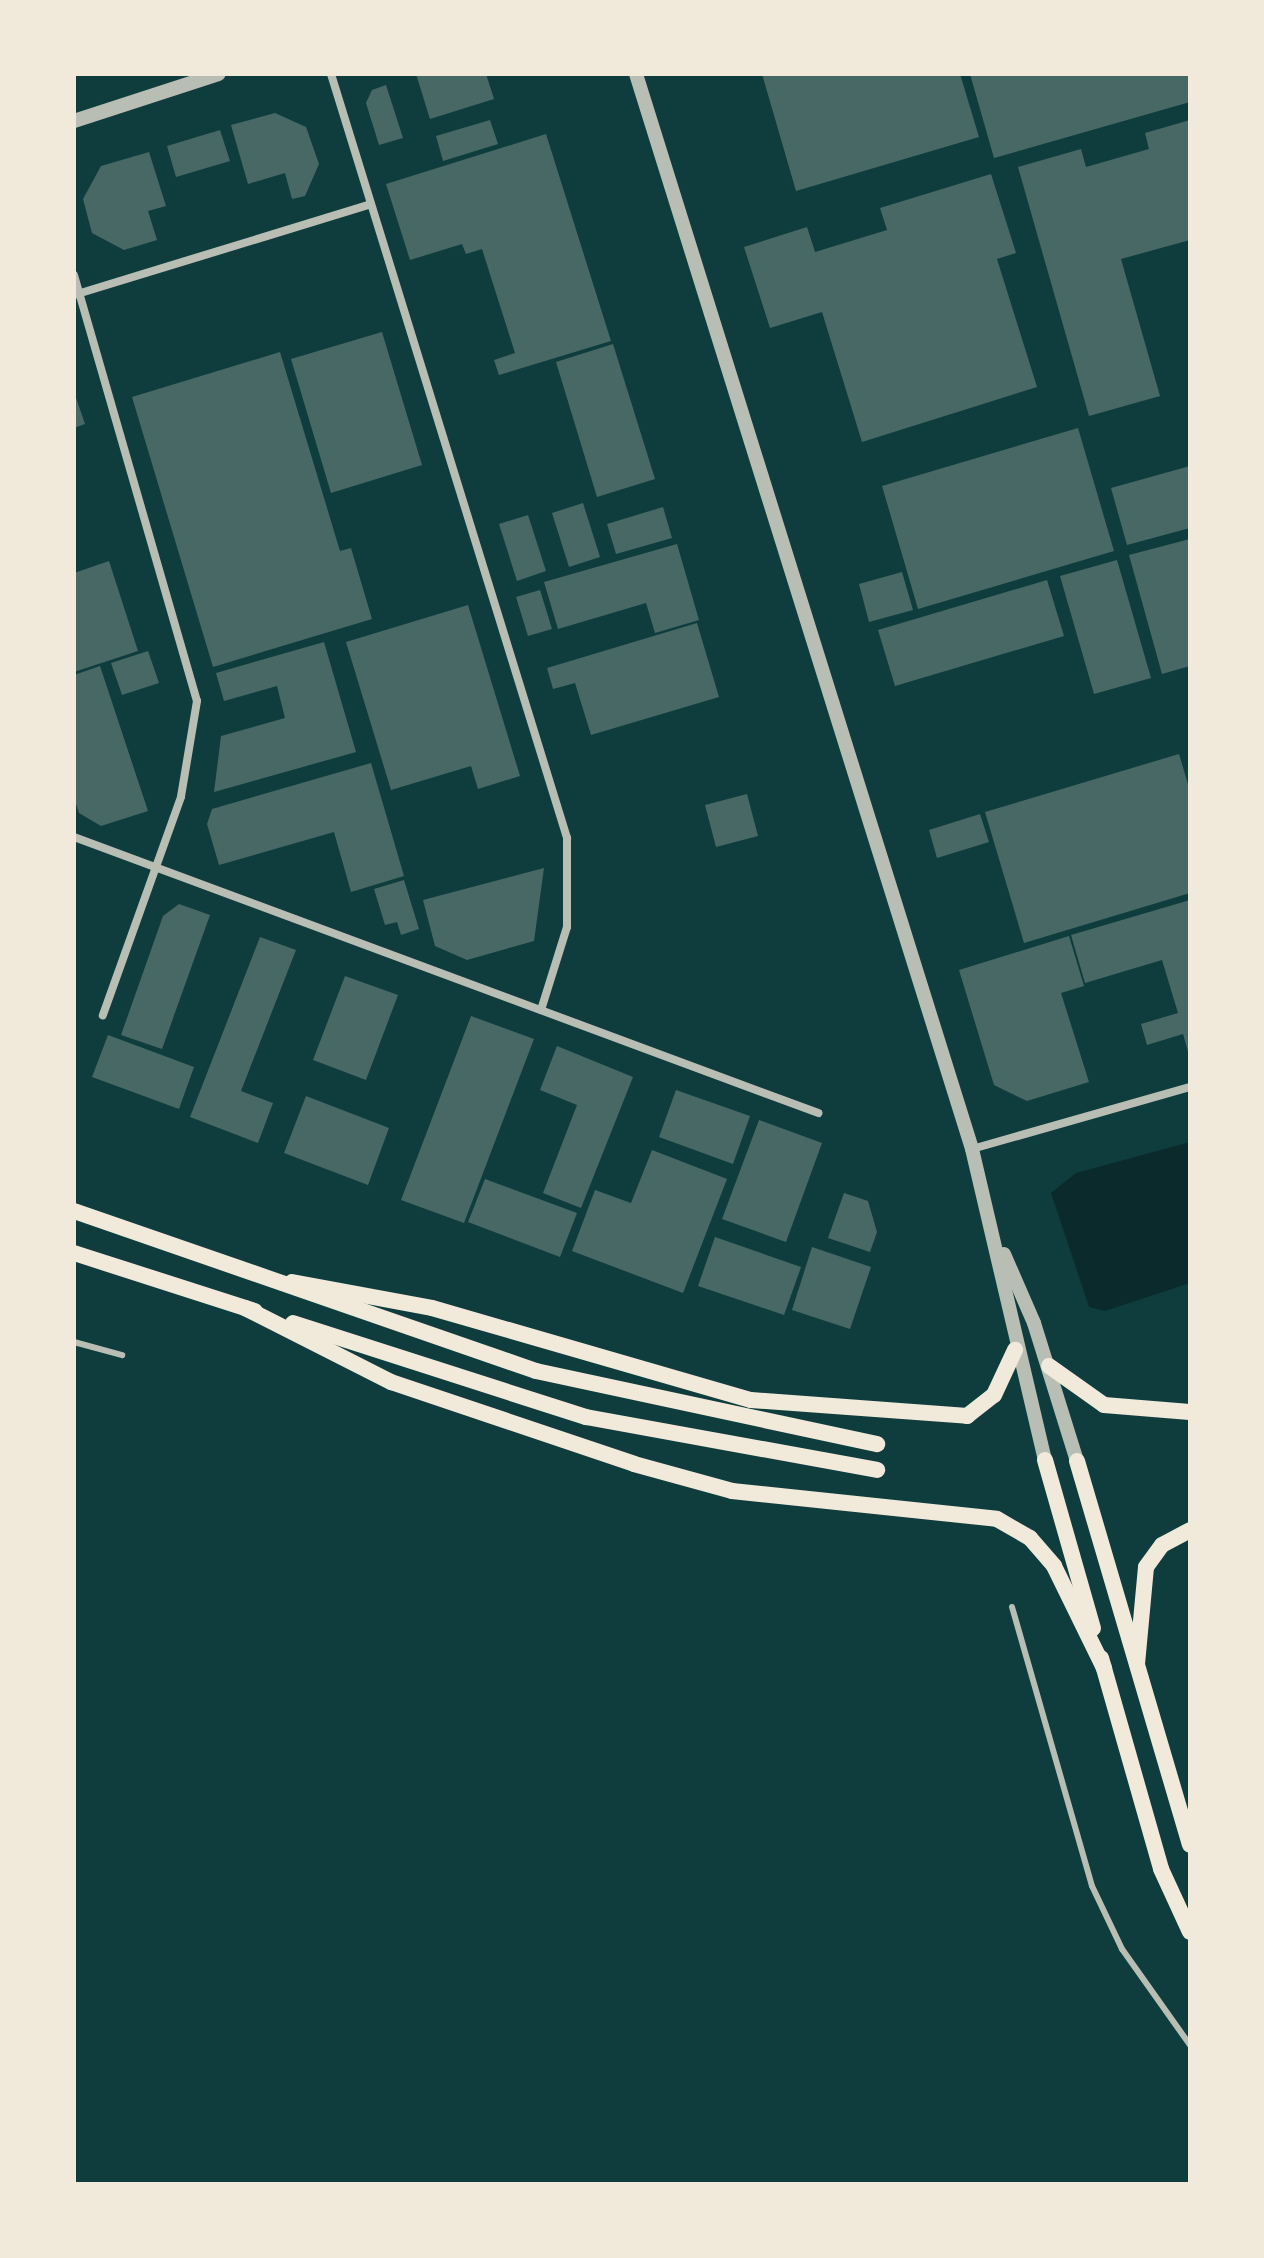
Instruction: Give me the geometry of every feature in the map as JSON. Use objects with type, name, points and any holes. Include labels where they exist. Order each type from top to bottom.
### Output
[{"type":"main road","points":[[74,1211],[239,1272],[536,1371],[877,1444]]},
{"type":"main road","points":[[74,1253],[586,1417],[877,1470]]},
{"type":"main road","points":[[239,1272],[432,1308],[751,1400],[967,1416],[994,1395],[1015,1350]]},
{"type":"main road","points":[[245,1308],[391,1382],[634,1464],[732,1491],[997,1519],[1030,1538],[1054,1566],[1104,1668]]},
{"type":"main road","points":[[1049,1366],[1104,1405],[1190,1412]]},
{"type":"main road","points":[[1045,1460],[1161,1869],[1190,1932]]},
{"type":"main road","points":[[1077,1461],[1137,1682],[1190,1845]]},
{"type":"main road","points":[[1137,1682],[1146,1567],[1162,1545],[1190,1530]]},
{"type":"street","points":[[74,121],[219,74]]},
{"type":"street","points":[[331,74],[567,838],[567,927],[541,1010]]},
{"type":"street","points":[[636,74],[972,1149],[994,1231],[1015,1350],[1045,1460]]},
{"type":"street","points":[[77,294],[369,205]]},
{"type":"street","points":[[74,275],[197,701],[191,759],[103,1015]]},
{"type":"street","points":[[74,837],[818,1113]]},
{"type":"street","points":[[972,1149],[1190,1087]]},
{"type":"street","points":[[994,1231],[1049,1366],[1077,1461]]},
{"type":"lane","points":[[74,1342],[122,1355]]},
{"type":"lane","points":[[1012,1607],[1092,1886],[1122,1949],[1190,2045]]},
{"type":"water","points":[[1190,1142],[1190,1283],[1105,1311],[1089,1307],[1051,1193],[1076,1173]]},
{"type":"building","points":[[416,74],[486,74],[494,99],[430,119]]},
{"type":"building","points":[[762,74],[960,74],[979,137],[796,191]]},
{"type":"building","points":[[970,74],[1190,74],[1190,102],[994,158]]},
{"type":"building","points":[[386,85],[403,138],[379,145],[366,103],[372,90]]},
{"type":"building","points":[[275,113],[306,127],[319,164],[305,196],[292,199],[285,173],[248,184],[231,125]]},
{"type":"building","points":[[490,120],[498,144],[443,161],[436,136]]},
{"type":"building","points":[[1190,120],[1190,240],[1121,259],[1160,396],[1089,416],[1018,167],[1081,149],[1086,167],[1149,149],[1145,133]]},
{"type":"building","points":[[220,130],[230,161],[176,177],[167,146]]},
{"type":"building","points":[[546,134],[611,341],[499,375],[494,360],[515,353],[482,249],[466,254],[462,244],[410,260],[386,184]]},
{"type":"building","points":[[149,152],[166,206],[148,211],[157,240],[124,250],[92,233],[83,199],[101,166]]},
{"type":"building","points":[[991,174],[1016,253],[997,259],[1037,387],[862,442],[822,312],[770,328],[744,247],[807,227],[815,252],[887,230],[880,208]]},
{"type":"building","points":[[382,332],[422,465],[331,493],[291,359]]},
{"type":"building","points":[[613,344],[655,479],[597,497],[556,362]]},
{"type":"building","points":[[280,352],[340,551],[351,548],[372,619],[213,667],[132,397]]},
{"type":"building","points":[[74,392],[85,424],[74,428]]},
{"type":"building","points":[[1078,428],[1114,551],[918,609],[882,486]]},
{"type":"building","points":[[1190,466],[1190,528],[1127,545],[1111,488]]},
{"type":"building","points":[[583,503],[600,557],[569,567],[552,513]]},
{"type":"building","points":[[663,507],[672,538],[616,554],[607,524]]},
{"type":"building","points":[[528,515],[546,571],[517,581],[499,524]]},
{"type":"building","points":[[1190,539],[1190,666],[1162,674],[1129,555]]},
{"type":"building","points":[[677,544],[699,620],[655,633],[646,603],[558,629],[544,582]]},
{"type":"building","points":[[1117,560],[1151,678],[1094,694],[1060,576]]},
{"type":"building","points":[[109,561],[138,651],[74,672],[74,573]]},
{"type":"building","points":[[902,572],[913,610],[869,622],[859,584]]},
{"type":"building","points":[[1047,580],[1064,636],[895,686],[878,630]]},
{"type":"building","points":[[540,590],[552,629],[528,636],[516,597]]},
{"type":"building","points":[[468,605],[520,776],[478,789],[471,766],[391,790],[346,642]]},
{"type":"building","points":[[697,623],[719,697],[591,735],[575,683],[553,689],[547,668]]},
{"type":"building","points":[[324,642],[356,752],[214,792],[221,736],[285,718],[277,686],[224,701],[216,673]]},
{"type":"building","points":[[148,651],[159,683],[122,695],[111,663]]},
{"type":"building","points":[[100,666],[148,811],[101,826],[79,813],[74,798],[74,675]]},
{"type":"building","points":[[1179,754],[1190,791],[1190,893],[1024,943],[985,812]]},
{"type":"building","points":[[371,763],[404,876],[351,892],[334,832],[219,865],[207,824],[212,809]]},
{"type":"building","points":[[747,794],[758,836],[716,847],[705,805]]},
{"type":"building","points":[[980,814],[989,842],[937,858],[929,830]]},
{"type":"building","points":[[544,868],[534,941],[467,960],[435,946],[423,900]]},
{"type":"building","points":[[404,880],[419,929],[401,935],[397,922],[385,925],[374,889]]},
{"type":"building","points":[[1190,900],[1189,1055],[1183,1034],[1147,1045],[1141,1024],[1178,1013],[1162,960],[1085,983],[1071,935]]},
{"type":"building","points":[[179,904],[210,915],[162,1049],[121,1035],[163,916]]},
{"type":"building","points":[[1069,936],[1084,986],[1061,993],[1089,1082],[1027,1101],[994,1085],[959,970]]},
{"type":"building","points":[[260,937],[296,950],[241,1091],[273,1103],[258,1143],[190,1117]]},
{"type":"building","points":[[345,976],[398,995],[366,1080],[313,1060]]},
{"type":"building","points":[[471,1016],[534,1039],[464,1223],[401,1200]]},
{"type":"building","points":[[108,1035],[194,1067],[179,1109],[92,1077]]},
{"type":"building","points":[[557,1046],[633,1077],[581,1208],[543,1193],[577,1105],[540,1090]]},
{"type":"building","points":[[676,1090],[750,1116],[733,1164],[659,1137]]},
{"type":"building","points":[[306,1096],[389,1128],[368,1185],[284,1153]]},
{"type":"building","points":[[759,1120],[822,1143],[786,1242],[722,1219]]},
{"type":"building","points":[[652,1150],[727,1179],[683,1293],[572,1251],[595,1190],[631,1203]]},
{"type":"building","points":[[485,1179],[577,1213],[560,1257],[468,1222]]},
{"type":"building","points":[[844,1193],[868,1201],[877,1232],[870,1252],[828,1238]]},
{"type":"building","points":[[715,1237],[801,1267],[784,1315],[698,1286]]},
{"type":"building","points":[[812,1247],[871,1267],[850,1329],[792,1310]]}]
